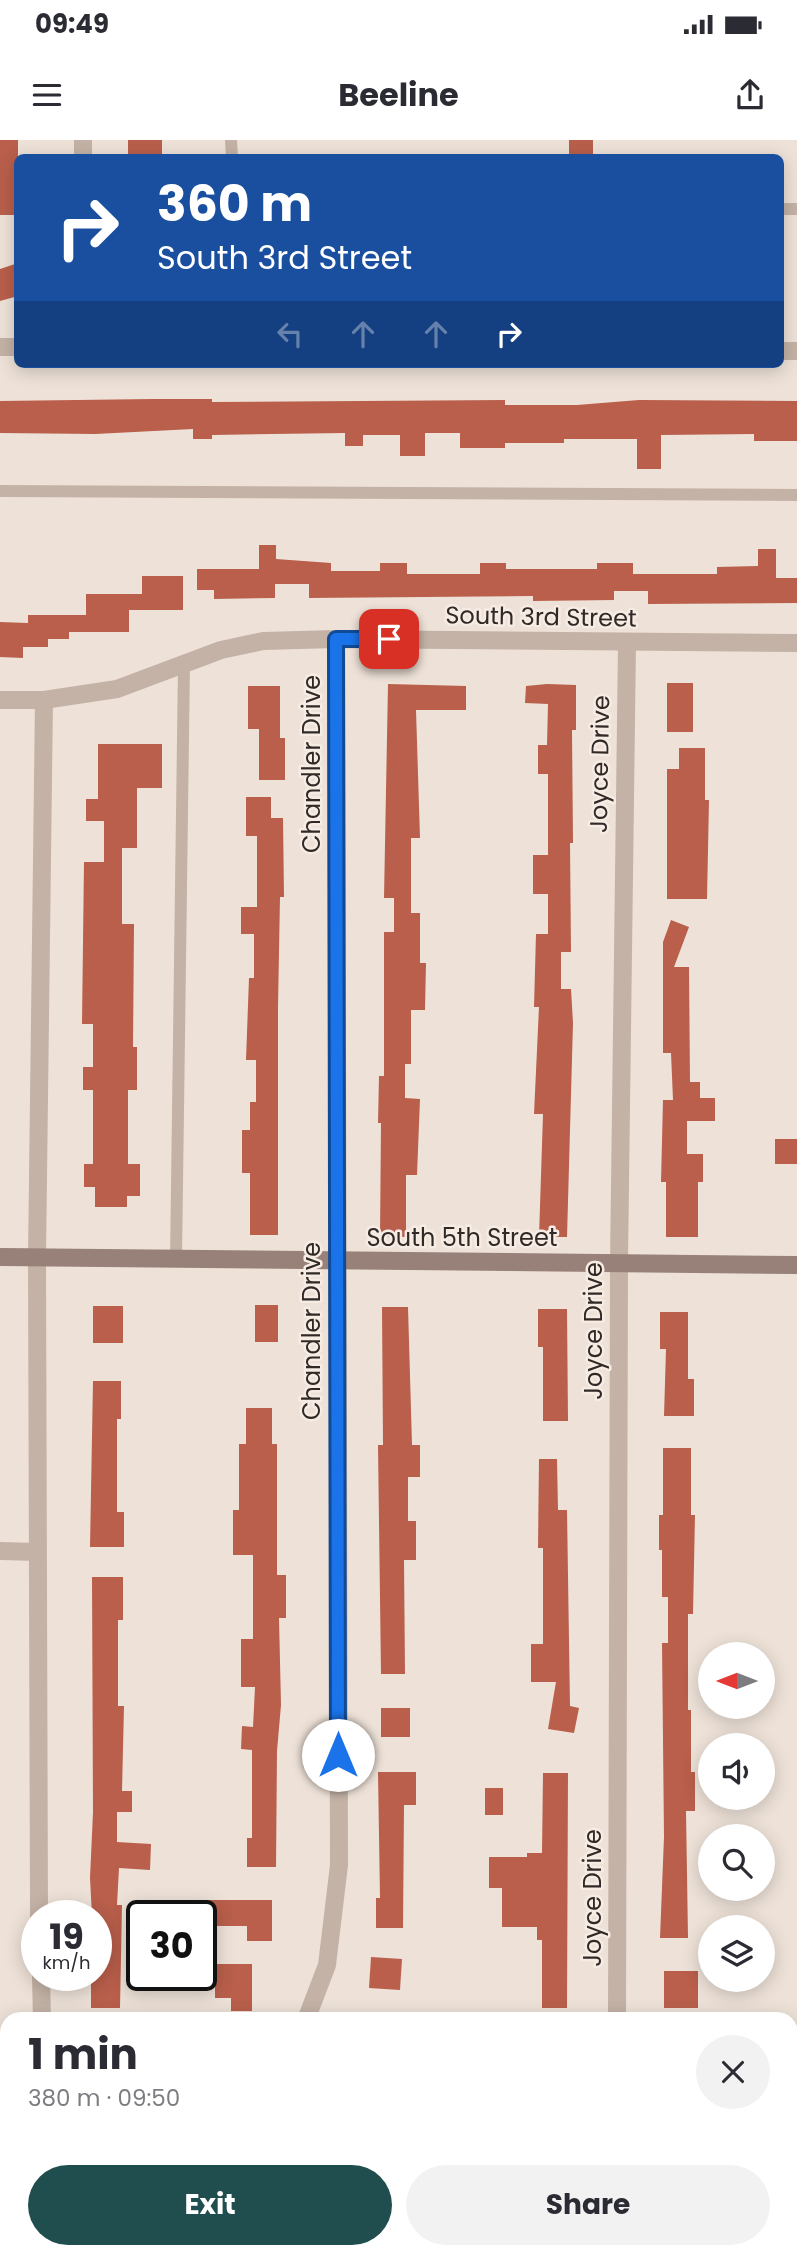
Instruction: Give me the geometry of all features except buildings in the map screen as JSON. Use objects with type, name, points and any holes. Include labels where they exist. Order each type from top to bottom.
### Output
[{"type":"street","name":"South 3rd Street","points":[[0,700],[44,700],[117,689],[222,650],[263,641],[336,639],[797,643]]},
{"type":"street","name":"Chandler Drive","points":[[309,2012],[327,1965],[339,1864],[336,639]]},
{"type":"street","name":"Joyce Drive","points":[[617,2012],[619,1263],[627,643]]},
{"type":"street","points":[[39,1900],[37,1258],[44,700]]},
{"type":"street","name":"South 5th Street","points":[[0,1257],[797,1265]]},
{"type":"street","points":[[0,1551],[37,1552]]},
{"type":"street","points":[[41,1991],[42,2012]]},
{"type":"lane","points":[[0,491],[797,495]]},
{"type":"lane","points":[[176,1259],[184,664]]},
{"type":"route","points":[[338,1755],[336,639],[389,639]]}]
